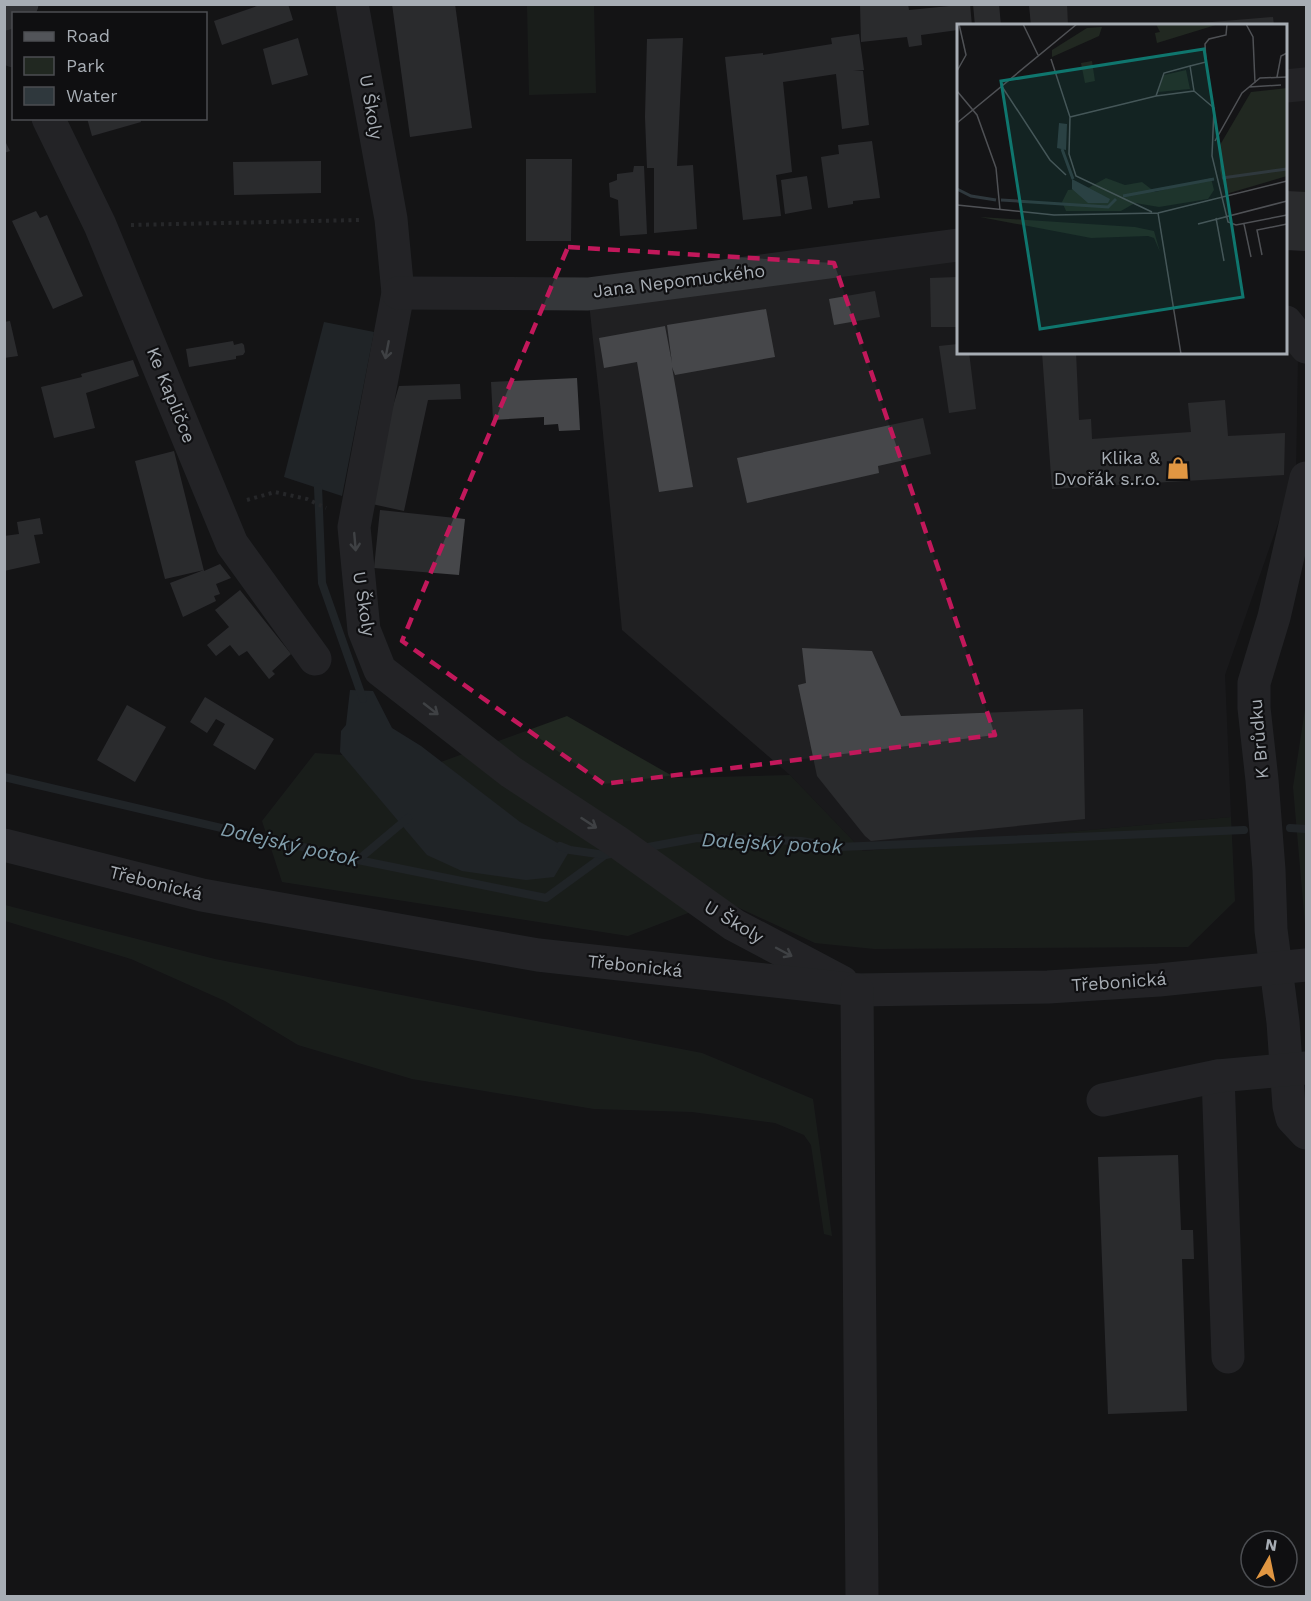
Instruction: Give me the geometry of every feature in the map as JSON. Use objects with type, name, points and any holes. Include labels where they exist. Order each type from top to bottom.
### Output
[{"type":"main road","points":[[4,14],[22,4]]},
{"type":"street","name":"U Školy","points":[[352,4],[391,219],[398,293],[354,527],[363,630],[380,670],[511,772],[615,841],[734,925],[857,990]]},
{"type":"street","points":[[4,35],[12,48]]},
{"type":"street","points":[[1287,86],[1306,84]]},
{"type":"street","name":"Ke Kapličce","points":[[49,120],[100,225],[232,544],[315,658]]},
{"type":"street","name":"Jana Nepomuckého","points":[[398,293],[588,294],[957,244]]},
{"type":"street","points":[[1287,323],[1306,347]]},
{"type":"street","name":"K Brůdku","points":[[1306,478],[1274,617],[1254,683],[1254,708],[1265,814],[1275,969],[1283,1022],[1297,1069],[1289,1106],[1292,1118],[1306,1134]]},
{"type":"street","points":[[1274,617],[1306,567]]},
{"type":"street","name":"Třebonická","points":[[4,845],[202,895],[538,955],[857,990],[1048,987],[1159,980],[1306,965]]},
{"type":"street","points":[[857,990],[862,1596]]},
{"type":"street","points":[[1103,1100],[1218,1076],[1297,1069]]},
{"type":"street","points":[[1218,1076],[1228,1357]]},
{"type":"path","points":[[100,225],[391,219]]},
{"type":"path","points":[[219,512],[242,501],[275,492],[307,499],[333,511],[354,527]]},
{"type":"highlighted area","points":[[568,247],[834,263],[995,735],[604,784],[402,641]]},
{"type":"shaded area","points":[[1029,5],[1306,5],[1306,251],[1287,249],[1287,24],[1031,24]]},
{"type":"shaded area","points":[[957,245],[957,354],[1287,354],[1287,343],[1298,355],[1296,472],[1225,675],[1231,817],[863,851],[790,775],[622,630],[588,294]]},
{"type":"green space","points":[[527,5],[594,5],[596,93],[529,95]]},
{"type":"green space","points":[[1306,703],[1306,936],[1293,787]]},
{"type":"green space","points":[[567,716],[676,778],[790,775],[863,851],[1231,817],[1235,901],[1188,947],[875,949],[815,943],[722,900],[628,936],[282,882],[262,821],[315,753],[441,762]]},
{"type":"green space","points":[[5,905],[215,959],[702,1053],[813,1099],[832,1236],[824,1234],[811,1145],[804,1135],[775,1123],[692,1112],[594,1109],[412,1079],[298,1045],[225,1001],[131,959],[5,921]]},
{"type":"water","points":[[324,322],[374,332],[342,496],[284,477]]},
{"type":"water","points":[[350,690],[373,691],[392,728],[421,746],[520,822],[570,850],[554,877],[526,880],[462,871],[427,855],[340,752],[341,731],[346,725]]},
{"type":"building","points":[[263,4],[288,4],[293,20],[222,45],[214,21]]},
{"type":"building","points":[[392,4],[455,4],[472,128],[410,137]]},
{"type":"building","points":[[860,4],[908,4],[909,10],[970,4],[972,24],[957,24],[957,30],[921,35],[922,45],[909,47],[907,37],[861,42]]},
{"type":"building","points":[[973,4],[999,4],[1001,24],[975,24]]},
{"type":"building","points":[[1029,4],[1067,4],[1068,24],[1031,24]]},
{"type":"building","points":[[1273,17],[1274,24],[1188,24]]},
{"type":"building","points":[[859,34],[864,70],[853,71],[863,71],[869,125],[842,129],[836,74],[783,82],[792,172],[776,175],[781,216],[743,220],[725,57],[763,53],[763,55],[832,44],[831,38]]},
{"type":"building","points":[[298,38],[308,75],[272,85],[263,49]]},
{"type":"building","points":[[683,38],[677,166],[693,165],[697,229],[654,233],[654,168],[647,168],[645,117],[647,39]]},
{"type":"building","points":[[88,120],[140,120],[141,122],[92,136]]},
{"type":"building","points":[[4,139],[10,151],[4,153]]},
{"type":"building","points":[[872,141],[880,198],[853,201],[853,204],[828,208],[821,157],[839,154],[838,145]]},
{"type":"building","points":[[526,159],[572,159],[571,241],[526,241]]},
{"type":"building","points":[[321,161],[321,193],[234,195],[233,162]]},
{"type":"building","points":[[634,166],[644,166],[647,234],[620,236],[618,200],[610,197],[609,183],[617,180],[617,174],[633,172]]},
{"type":"building","points":[[807,176],[812,209],[785,214],[781,180]]},
{"type":"building","points":[[1287,191],[1306,192],[1306,251],[1287,250]]},
{"type":"building","points":[[36,211],[40,218],[47,215],[83,296],[53,309],[12,221]]},
{"type":"building","points":[[957,277],[957,327],[931,327],[930,278]]},
{"type":"building","points":[[875,291],[880,317],[834,325],[829,299]]},
{"type":"building","points":[[766,309],[775,357],[675,375],[672,367],[693,487],[659,492],[637,362],[604,368],[599,338],[665,326],[672,363],[667,325]]},
{"type":"building","points":[[10,321],[18,356],[4,358],[4,322]]},
{"type":"building","points":[[233,341],[234,345],[242,343],[244,345],[243,355],[236,356],[236,359],[189,367],[186,349]]},
{"type":"building","points":[[957,344],[957,354],[969,354],[976,409],[949,413],[939,346]]},
{"type":"building","points":[[1042,354],[1076,354],[1079,420],[1091,419],[1092,439],[1191,432],[1188,403],[1225,400],[1228,436],[1285,433],[1284,475],[1052,489]]},
{"type":"building","points":[[133,360],[139,376],[86,393],[95,428],[54,438],[41,387],[82,377],[81,374]]},
{"type":"building","points":[[577,378],[580,430],[559,431],[558,424],[544,425],[544,417],[493,420],[491,382]]},
{"type":"building","points":[[460,384],[461,399],[428,400],[404,511],[372,504],[375,467],[399,386]]},
{"type":"building","points":[[923,418],[931,454],[878,466],[879,473],[747,503],[737,458]]},
{"type":"building","points":[[174,451],[204,570],[165,579],[135,461]]},
{"type":"building","points":[[380,510],[465,519],[459,575],[374,568]]},
{"type":"building","points":[[40,518],[43,534],[34,535],[40,563],[4,571],[4,536],[19,534],[17,522]]},
{"type":"building","points":[[220,564],[231,578],[216,584],[220,594],[214,596],[216,601],[183,617],[170,583]]},
{"type":"building","points":[[240,590],[291,654],[272,671],[275,674],[269,679],[247,651],[239,656],[230,645],[216,656],[207,645],[229,627],[215,610]]},
{"type":"building","points":[[802,648],[872,651],[901,716],[1083,709],[1085,819],[871,841],[817,776],[798,685],[806,683]]},
{"type":"building","points":[[205,697],[274,739],[255,770],[213,745],[225,724],[216,719],[207,733],[190,722]]},
{"type":"building","points":[[127,705],[166,727],[135,782],[97,760]]},
{"type":"building","points":[[1178,1155],[1181,1230],[1193,1230],[1194,1259],[1182,1259],[1187,1411],[1108,1414],[1098,1157]]},
{"type":"waterway","points":[[318,487],[322,583],[363,699]]},
{"type":"waterway","name":"Dalejský potok","points":[[4,777],[358,860],[546,898],[605,855],[616,853]]},
{"type":"waterway","points":[[358,860],[408,818]]},
{"type":"waterway","name":"Dalejský potok","points":[[1290,828],[1306,829]]},
{"type":"waterway","name":"Dalejský potok","points":[[643,848],[697,838],[801,841],[839,847],[1244,830]]},
{"type":"waterway","points":[[560,846],[570,850],[605,855]]},
{"type":"place","name":"Klika & Dvořák s.r.o.","points":[[1178,468]]}]
